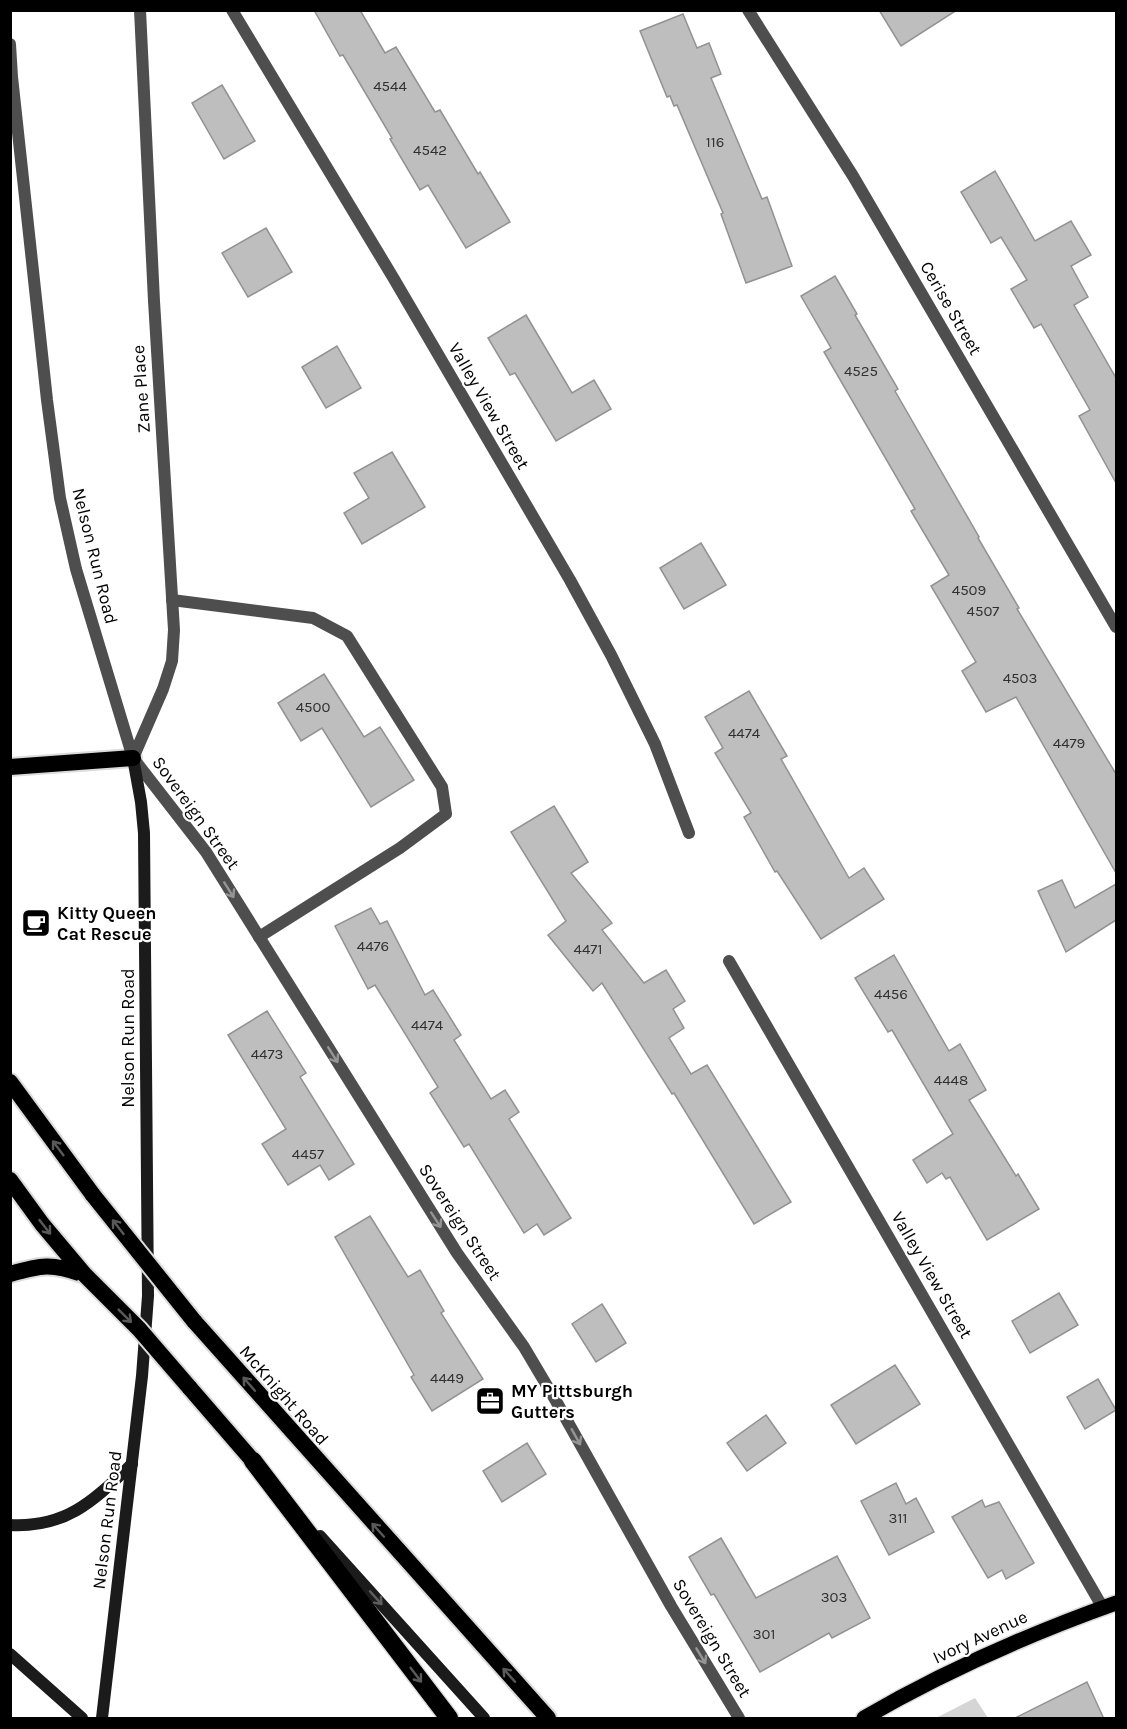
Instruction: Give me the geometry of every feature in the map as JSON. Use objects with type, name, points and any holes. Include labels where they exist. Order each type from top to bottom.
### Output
[{"type":"highway","points":[[10,767],[133,758]]},
{"type":"highway","name":"McKnight Road","points":[[10,1082],[93,1195],[194,1321],[288,1430],[548,1719]]},
{"type":"highway","points":[[10,1180],[42,1224],[84,1274],[139,1329],[253,1461],[449,1719]]},
{"type":"highway","points":[[10,1274],[37,1267],[60,1266],[84,1274]]},
{"type":"main road","name":"Nelson Run Road","points":[[102,1719],[142,1376],[148,1296],[144,833],[133,758]]},
{"type":"main road","points":[[253,1461],[484,1719]]},
{"type":"main road","points":[[10,1525],[31,1526],[56,1521],[99,1496],[132,1464]]},
{"type":"main road","name":"Ivory Avenue","points":[[864,1719],[921,1686],[1000,1648],[1110,1605]]},
{"type":"main road","points":[[10,1654],[82,1719]]},
{"type":"street","name":"Zane Place","points":[[133,758],[163,689],[172,661],[174,630],[154,300],[140,10]]},
{"type":"street","name":"Valley View Street","points":[[232,10],[394,279],[580,599],[656,744],[689,832]]},
{"type":"street","name":"Cerise Street","points":[[748,10],[853,176],[1116,627]]},
{"type":"street","name":"Nelson Run Road","points":[[10,44],[46,389],[60,498],[76,568],[133,758]]},
{"type":"street","points":[[172,600],[313,618],[347,636],[442,788],[446,814],[400,848],[259,937]]},
{"type":"street","name":"Sovereign Street","points":[[133,758],[206,852],[457,1253],[524,1347],[671,1606],[739,1719]]},
{"type":"street","name":"Valley View Street","points":[[729,961],[1110,1605]]},
{"type":"shaded area","points":[[975,1698],[988,1718],[936,1718]]},
{"type":"building","points":[[314,10],[360,10],[385,53],[396,47],[435,112],[440,110],[510,222],[466,248],[428,185],[420,190],[390,139],[392,138]]},
{"type":"building","points":[[879,10],[957,10],[901,46]]},
{"type":"building","points":[[683,14],[697,48],[709,43],[721,74],[711,78],[762,199],[767,197],[792,266],[746,283],[721,214],[723,213],[677,105],[674,106],[670,96],[667,97],[640,31]]},
{"type":"building","points":[[222,85],[255,141],[224,159],[192,103]]},
{"type":"building","points":[[995,171],[1035,241],[1071,221],[1091,255],[1071,266],[1088,297],[1074,305],[1116,378],[1116,483],[1079,416],[1090,410],[1041,324],[1034,328],[1011,289],[1027,280],[1001,237],[991,243],[961,192]]},
{"type":"building","points":[[266,228],[292,272],[248,297],[222,253]]},
{"type":"building","points":[[835,276],[898,389],[895,391],[1019,608],[1017,609],[1116,774],[1116,873],[1016,697],[986,712],[962,671],[976,662],[931,586],[949,575],[911,511],[915,509],[824,352],[831,348],[801,296]]},
{"type":"building","points":[[526,315],[572,393],[594,380],[611,409],[556,441],[515,373],[510,375],[488,338]]},
{"type":"building","points":[[337,346],[361,388],[326,408],[302,367]]},
{"type":"building","points":[[392,452],[425,507],[362,544],[344,513],[369,498],[354,473]]},
{"type":"building","points":[[701,543],[726,585],[684,609],[660,568]]},
{"type":"building","points":[[324,674],[364,737],[380,727],[414,780],[371,807],[322,728],[301,741],[278,703]]},
{"type":"building","points":[[749,691],[787,756],[781,759],[849,878],[864,868],[884,899],[821,939],[777,871],[775,872],[744,817],[751,813],[715,753],[723,748],[705,717]]},
{"type":"building","points":[[554,806],[588,862],[571,873],[612,923],[602,930],[644,983],[666,970],[685,1001],[673,1009],[684,1028],[669,1038],[691,1074],[707,1065],[791,1202],[754,1224],[674,1093],[672,1094],[602,983],[593,991],[548,935],[566,921],[511,832]]},
{"type":"building","points":[[1062,880],[1075,908],[1116,884],[1116,920],[1066,952],[1038,891]]},
{"type":"building","points":[[371,908],[380,924],[387,921],[425,995],[433,990],[461,1035],[454,1040],[491,1099],[505,1090],[519,1112],[509,1119],[571,1218],[544,1235],[537,1224],[524,1233],[469,1144],[464,1147],[430,1093],[438,1087],[375,985],[368,989],[335,926]]},
{"type":"building","points":[[894,955],[949,1051],[960,1044],[986,1090],[969,1100],[1039,1209],[987,1240],[950,1177],[946,1179],[942,1173],[927,1183],[913,1160],[953,1134],[892,1030],[888,1032],[855,978]]},
{"type":"building","points":[[267,1011],[306,1073],[300,1077],[354,1164],[329,1180],[320,1165],[288,1185],[262,1144],[286,1129],[228,1035]]},
{"type":"building","points":[[370,1216],[408,1277],[420,1270],[444,1311],[441,1313],[483,1379],[432,1411],[411,1377],[414,1375],[335,1237]]},
{"type":"building","points":[[1059,1293],[1078,1325],[1030,1353],[1012,1321]]},
{"type":"building","points":[[602,1304],[626,1343],[596,1362],[572,1324]]},
{"type":"building","points":[[895,1365],[920,1404],[856,1444],[831,1405]]},
{"type":"building","points":[[1098,1379],[1116,1410],[1085,1429],[1067,1397]]},
{"type":"building","points":[[766,1415],[786,1443],[747,1471],[727,1443]]},
{"type":"building","points":[[527,1443],[546,1474],[502,1502],[483,1471]]},
{"type":"building","points":[[896,1483],[906,1504],[916,1498],[934,1532],[889,1555],[861,1501]]},
{"type":"building","points":[[982,1500],[985,1507],[999,1502],[1034,1563],[1006,1579],[1002,1570],[988,1578],[952,1517]]},
{"type":"building","points":[[721,1538],[756,1598],[837,1556],[870,1618],[832,1638],[829,1633],[760,1672],[714,1594],[711,1595],[689,1557]]},
{"type":"building","points":[[1087,1682],[1104,1719],[1013,1719]]},
{"type":"place","name":"Kitty Queen Cat Rescue","points":[[36,923]]},
{"type":"place","name":"MY Pittsburgh Gutters","points":[[490,1401]]}]
